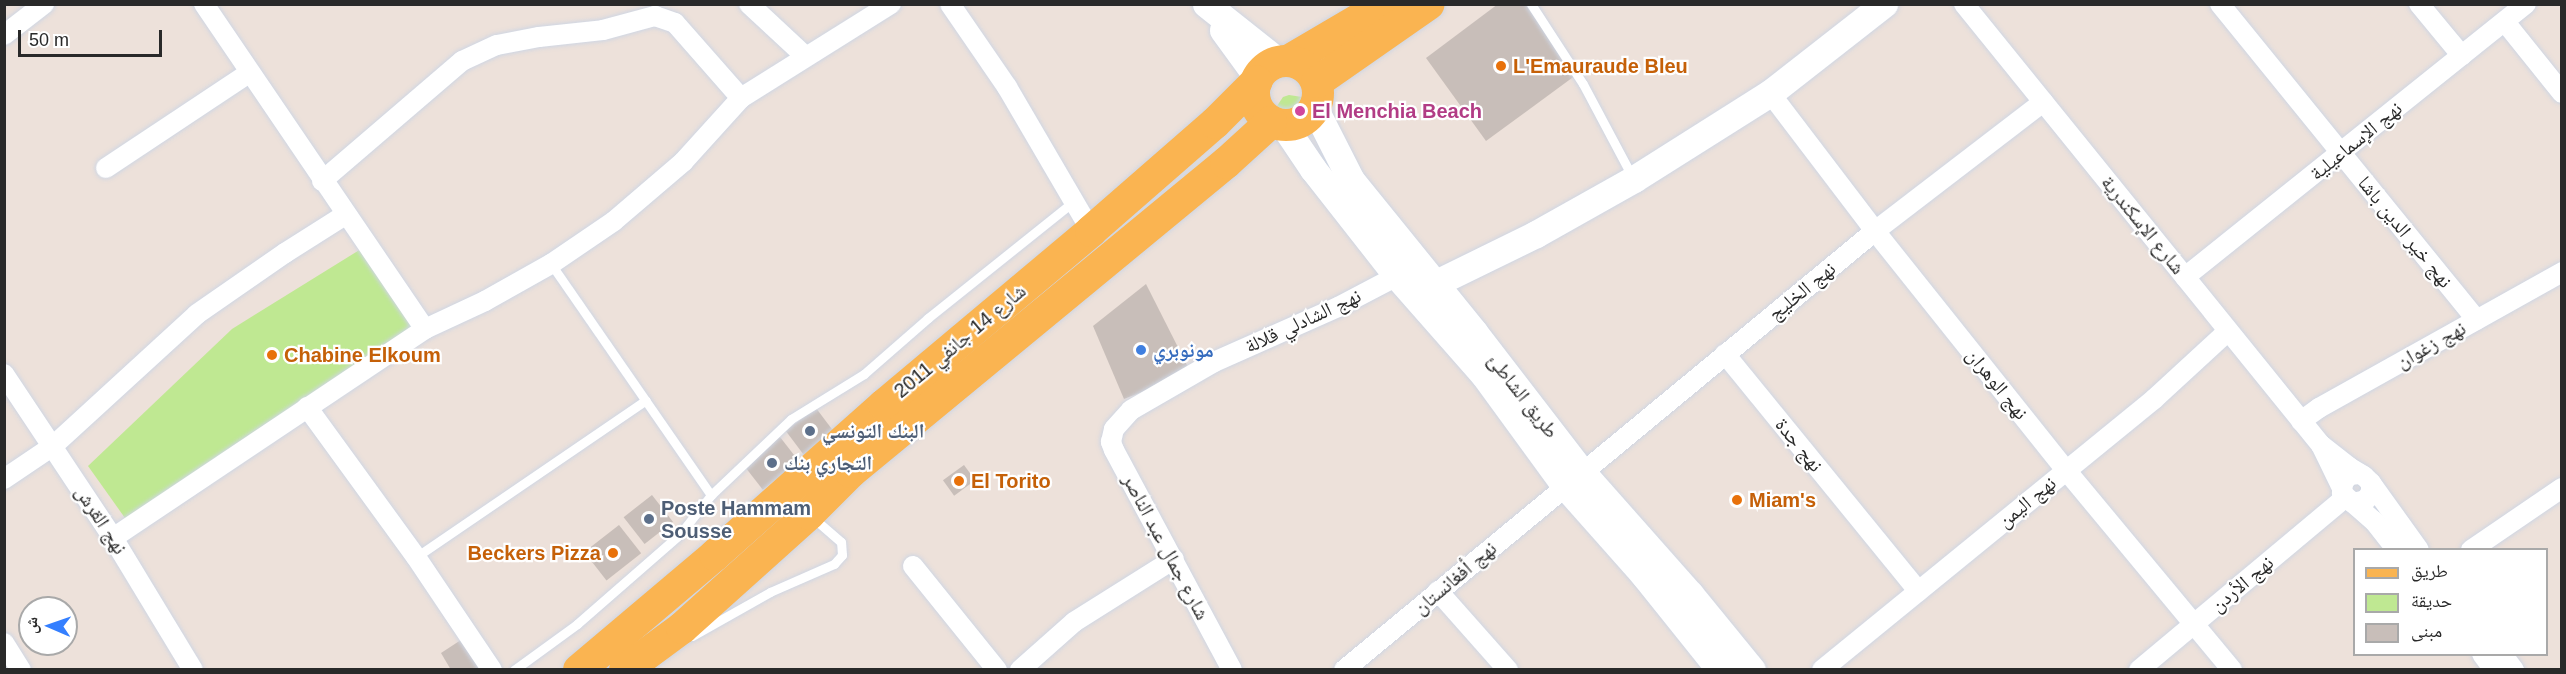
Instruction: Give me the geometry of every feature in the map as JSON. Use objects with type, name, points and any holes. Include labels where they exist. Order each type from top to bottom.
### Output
[{"type":"main road","name":"شارع 14 جانفي 2011","points":[[579,669],[715,555],[884,405],[1215,123],[1271,71],[1385,4]]},
{"type":"main road","points":[[1316,95],[1305,68],[1271,71],[1255,90],[1258,108],[1278,124],[1302,121],[1316,95],[1429,4]]},
{"type":"main road","name":"شارع 14 جانفي 2011","points":[[625,669],[682,628],[809,514],[851,472],[1226,163],[1278,124]]},
{"type":"street","points":[[4,35],[44,4]]},
{"type":"street","points":[[204,4],[345,215],[425,329]]},
{"type":"street","points":[[749,4],[805,56]]},
{"type":"street","points":[[113,538],[425,329],[485,301],[550,264],[614,221],[683,162],[741,98],[891,4]]},
{"type":"street","points":[[950,4],[1007,87],[1090,231]]},
{"type":"street","points":[[1206,4],[1271,71]]},
{"type":"street","points":[[1434,284],[1536,234],[1634,179],[1770,93],[1884,4]]},
{"type":"street","name":"شارع الإسكندرية","points":[[1964,4],[2321,445]]},
{"type":"street","name":"نهج خير الدين باشا","points":[[2220,4],[2477,320]]},
{"type":"street","points":[[2419,4],[2462,56]]},
{"type":"street","name":"نهج الإسماعيلية","points":[[2186,278],[2526,4]]},
{"type":"street","points":[[322,181],[462,61],[497,45],[539,37],[603,30],[655,16],[675,23],[741,98]]},
{"type":"street","points":[[2505,22],[2562,93]]},
{"type":"street","points":[[106,168],[249,73]]},
{"type":"street","name":"نهج الوهران","points":[[1770,93],[1875,231],[2066,470],[2232,669]]},
{"type":"street","name":"طريق الشاطئ","points":[[1316,95],[1351,180],[1434,284],[1644,575],[1720,669]]},
{"type":"street","name":"نهج الخليج","points":[[1574,479],[1875,231],[2043,102]]},
{"type":"street","name":"طريق الشاطئ","points":[[1278,124],[1397,276],[1574,479],[1690,594],[1752,669]]},
{"type":"street","points":[[4,479],[53,446],[197,314],[345,215]]},
{"type":"street","name":"نهج زغوان","points":[[2301,421],[2319,408],[2562,272]]},
{"type":"street","name":"نهج الشادلي قلالة","points":[[1118,423],[1131,410],[1214,362],[1338,308],[1397,276]]},
{"type":"street","name":"نهج اليمن","points":[[1822,669],[2154,399],[2228,331]]},
{"type":"street","name":"نهج جدة","points":[[1725,354],[1918,591]]},
{"type":"street","name":"نهج القرش","points":[[4,374],[113,538],[193,669]]},
{"type":"street","points":[[307,407],[416,557],[492,669]]},
{"type":"street","name":"شارع جمال عبد الناصر","points":[[1118,423],[1111,437],[1114,450],[1232,669]]},
{"type":"street","points":[[2321,445],[2365,478],[2418,548]]},
{"type":"street","points":[[2321,445],[2346,496],[2374,521],[2396,548]]},
{"type":"street","points":[[2346,496],[2345,478],[2365,478]]},
{"type":"street","points":[[2346,496],[2366,500],[2371,492],[2365,478]]},
{"type":"street","name":"نهج أفغانستان","points":[[1344,669],[1574,479]]},
{"type":"street","points":[[2472,548],[2562,488]]},
{"type":"street","name":"نهج الأردن","points":[[2139,669],[2346,496]]},
{"type":"street","points":[[1020,669],[1074,622],[1174,559]]},
{"type":"street","points":[[914,566],[997,669]]},
{"type":"street","points":[[1438,591],[1508,669]]},
{"type":"street","points":[[4,644],[21,669]]},
{"type":"street","points":[[2484,656],[2494,669]]},
{"type":"street","points":[[2504,656],[2514,669]]},
{"type":"lane","points":[[1531,4],[1583,84],[1634,179]]},
{"type":"lane","points":[[514,669],[577,624],[645,565],[678,535],[711,495],[791,419],[864,374],[928,318],[1073,202]]},
{"type":"lane","points":[[550,264],[711,495]]},
{"type":"lane","points":[[416,557],[646,400]]},
{"type":"lane","points":[[682,628],[684,637],[697,634],[770,592],[834,564],[842,555],[842,542],[809,514]]},
{"type":"green space","points":[[1289,95],[1302,97],[1308,103],[1308,123],[1296,130],[1275,109],[1283,97]]},
{"type":"green space","points":[[361,249],[422,340],[130,525],[88,466],[232,329]]},
{"type":"building","name":"L'Emauraude Bleu","points":[[1498,4],[1525,4],[1576,75],[1486,141],[1426,58]]},
{"type":"building","name":"مونوبري","points":[[1146,284],[1191,373],[1124,399],[1093,326]]},
{"type":"building","name":"البنك التونسي","points":[[816,408],[834,432],[804,455],[786,431]]},
{"type":"building","name":"التجاري بنك","points":[[780,437],[799,461],[763,490],[744,465]]},
{"type":"building","name":"El Torito","points":[[964,465],[975,480],[954,496],[943,480]]},
{"type":"building","name":"Poste Hammam Sousse","points":[[652,495],[673,522],[645,544],[624,517]]},
{"type":"building","name":"Beckers Pizza","points":[[619,525],[641,553],[606,580],[584,552]]},
{"type":"building","points":[[464,638],[485,670],[451,670],[441,653]]},
{"type":"place","name":"L'Emauraude Bleu","points":[[1501,66]]},
{"type":"place","name":"El Menchia Beach","points":[[1300,111]]},
{"type":"place","name":"مونوبري","points":[[1141,350]]},
{"type":"place","name":"Chabine Elkoum","points":[[272,355]]},
{"type":"place","name":"البنك التونسي","points":[[810,431]]},
{"type":"place","name":"التجاري بنك","points":[[772,463]]},
{"type":"place","name":"El Torito","points":[[959,481]]},
{"type":"place","name":"Miam's","points":[[1737,500]]},
{"type":"place","name":"Poste Hammam Sousse","points":[[649,519]]},
{"type":"place","name":"Beckers Pizza","points":[[613,553]]}]
